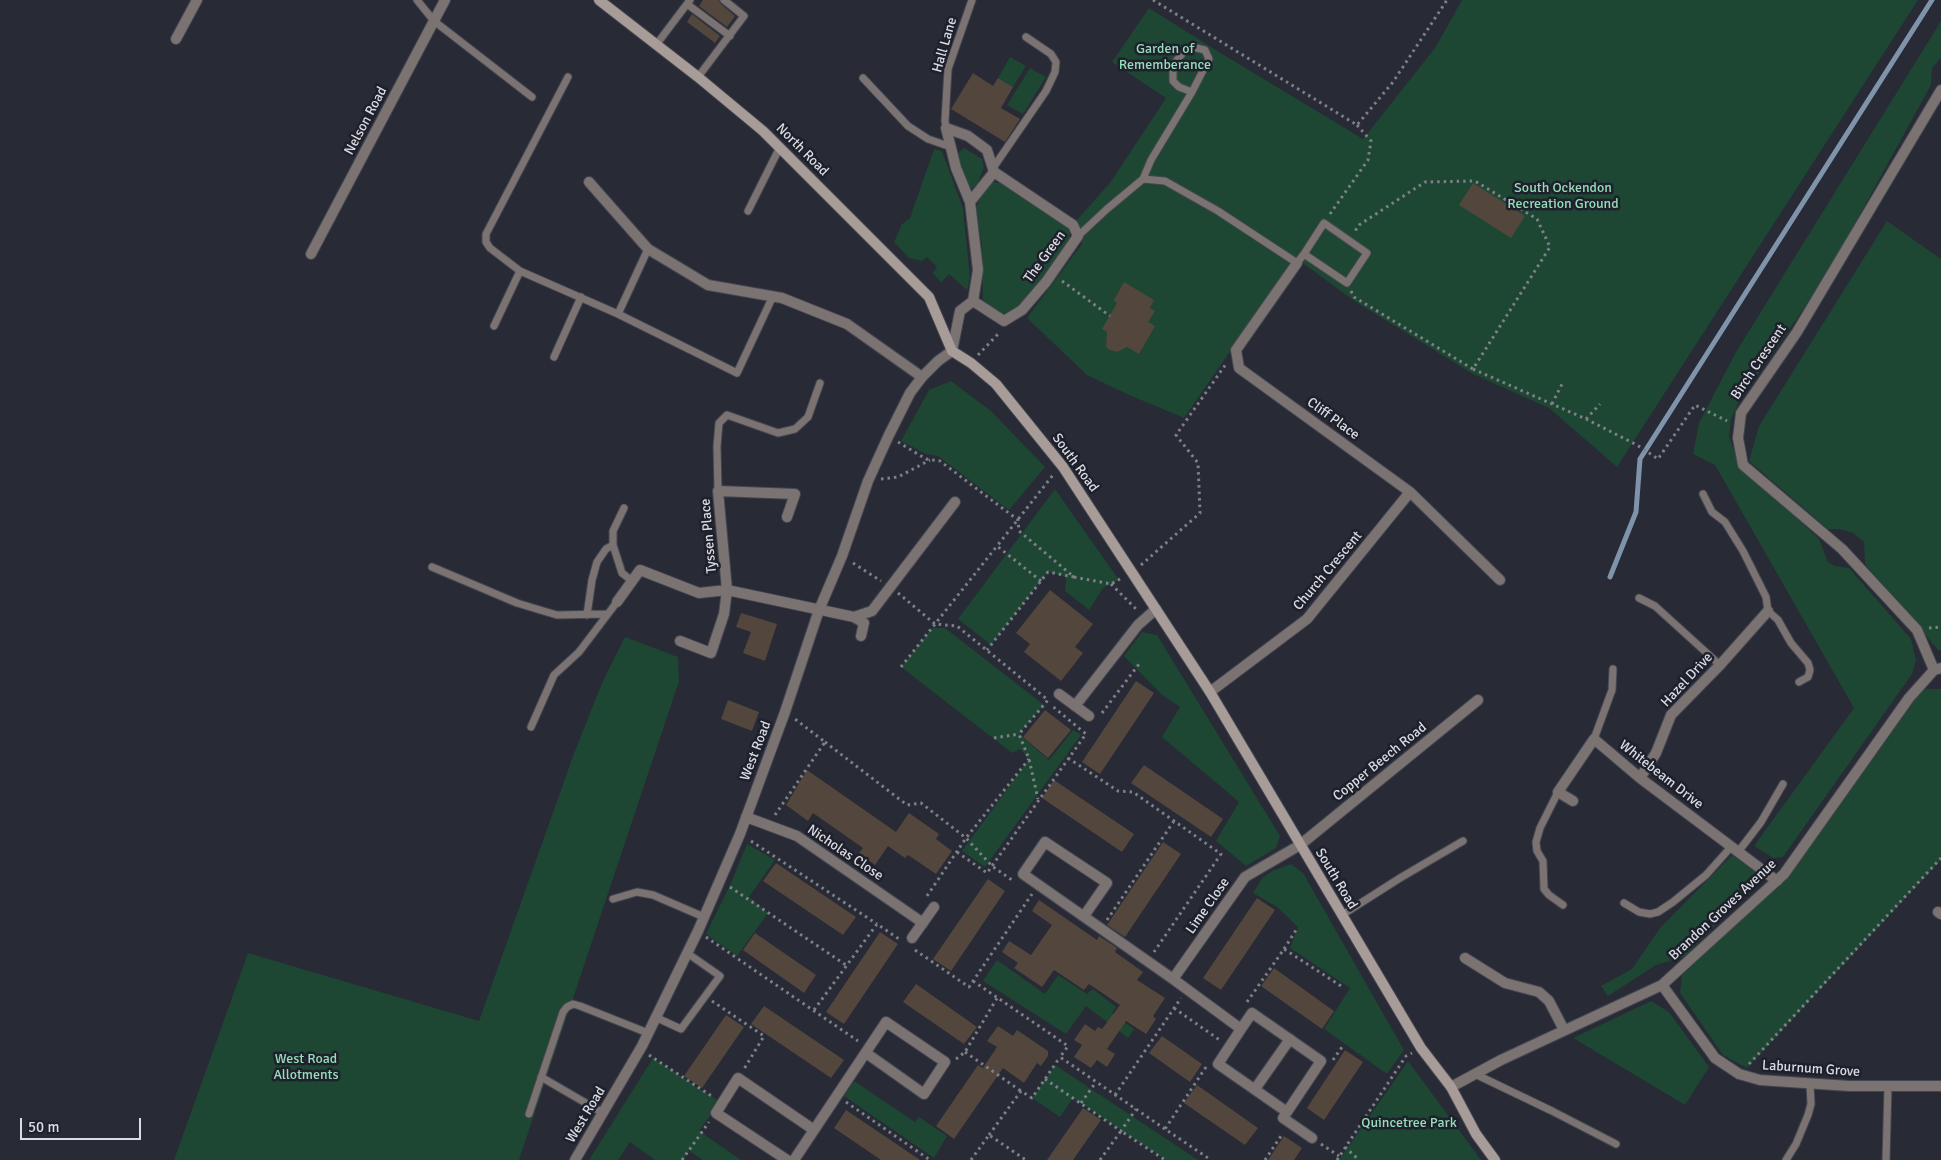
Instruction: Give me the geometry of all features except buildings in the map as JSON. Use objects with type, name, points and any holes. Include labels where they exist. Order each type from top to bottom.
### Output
[{"type":"main road","name":"North Road","points":[[599,0],[698,77],[780,147],[928,297],[952,351]]},
{"type":"main road","name":"South Road","points":[[952,351],[970,362],[996,384],[1063,466],[1210,692],[1421,1048],[1451,1087],[1476,1134],[1495,1160]]},
{"type":"street","points":[[176,39],[197,0]]},
{"type":"street","name":"Nelson Road","points":[[311,254],[445,0]]},
{"type":"street","name":"Birch Crescent","points":[[1938,669],[1917,630],[1842,549],[1743,465],[1738,438],[1741,413],[1796,332],[1941,90]]},
{"type":"street","points":[[946,128],[956,168],[970,202],[978,270],[973,301],[960,312],[952,351]]},
{"type":"street","name":"The Green","points":[[946,128],[968,136],[987,150],[994,170],[1074,225],[1078,236],[1022,310],[1004,321],[973,301]]},
{"type":"street","points":[[970,202],[994,170]]},
{"type":"street","points":[[589,182],[648,249],[708,285],[782,298],[847,324],[922,378]]},
{"type":"street","points":[[1236,350],[1297,263]]},
{"type":"street","name":"Cliff Place","points":[[1236,350],[1239,368],[1410,492],[1500,580]]},
{"type":"street","name":"West Road","points":[[575,1160],[640,1049],[698,932],[740,834],[785,712],[819,610],[842,556],[868,481],[888,437],[907,400],[922,378],[938,361],[952,351]]},
{"type":"street","name":"Tyssen Place","points":[[680,641],[711,653],[724,614],[727,590],[718,491],[796,494],[787,517]]},
{"type":"street","name":"Church Crescent","points":[[1210,692],[1307,619],[1410,492]]},
{"type":"street","points":[[854,617],[872,611],[955,502]]},
{"type":"street","name":"Tyssen Place","points":[[632,580],[640,570],[699,592],[727,590],[854,617]]},
{"type":"street","points":[[617,602],[632,580]]},
{"type":"street","points":[[1075,706],[1138,625],[1156,609]]},
{"type":"street","name":"Hazel Drive","points":[[1640,778],[1656,753],[1671,716],[1768,611]]},
{"type":"street","points":[[854,617],[864,623],[861,636]]},
{"type":"street","name":"Brandon Groves Avenue","points":[[1451,1087],[1564,1030],[1662,985],[1784,874],[1909,698],[1938,669]]},
{"type":"street","points":[[1059,694],[1093,720]]},
{"type":"street","name":"Copper Beech Road","points":[[1300,845],[1478,700]]},
{"type":"street","points":[[1573,801],[1558,792],[1594,739]]},
{"type":"street","name":"Whitebeam Drive","points":[[1594,739],[1640,778],[1777,881]]},
{"type":"street","name":"Nicholas Close","points":[[746,817],[797,836],[923,923]]},
{"type":"street","points":[[1084,916],[1107,883],[1045,842],[1023,874],[1241,1029]]},
{"type":"street","name":"Lime Close","points":[[1173,979],[1245,877],[1300,845]]},
{"type":"street","points":[[910,941],[934,906]]},
{"type":"street","points":[[1465,958],[1505,983],[1539,992],[1549,1002],[1564,1030]]},
{"type":"street","name":"Laburnum Grove","points":[[1662,985],[1715,1058],[1739,1074],[1760,1080],[1810,1084],[1941,1086]]},
{"type":"street","points":[[1287,1112],[1218,1064],[1252,1013],[1321,1061],[1287,1112],[1283,1118],[1312,1138]]},
{"type":"street","points":[[794,1160],[886,1022],[945,1062],[924,1094],[867,1051]]},
{"type":"street","points":[[1254,1089],[1290,1039]]},
{"type":"street","points":[[787,1160],[716,1112],[738,1078],[814,1130]]},
{"type":"lane","points":[[416,0],[434,21],[532,97]]},
{"type":"lane","points":[[698,77],[744,16],[724,0]]},
{"type":"lane","name":"Hall Lane","points":[[946,128],[948,69],[972,0]]},
{"type":"lane","points":[[656,45],[688,2],[730,36]]},
{"type":"lane","points":[[994,170],[1046,91],[1055,72],[1056,62],[1051,54],[1026,37]]},
{"type":"lane","points":[[1078,236],[1107,209],[1143,180],[1151,160],[1192,92],[1209,59],[1205,50],[1192,46],[1176,61],[1173,81],[1179,87],[1192,92]]},
{"type":"lane","points":[[568,77],[486,234],[486,242],[490,248],[520,270],[618,314],[737,373],[773,296]]},
{"type":"lane","points":[[863,78],[908,126],[928,139],[951,147]]},
{"type":"lane","points":[[748,211],[780,147]]},
{"type":"lane","points":[[1143,180],[1165,182],[1218,211],[1297,263],[1324,223],[1367,252],[1347,283],[1304,254]]},
{"type":"lane","points":[[618,314],[648,249]]},
{"type":"lane","points":[[494,326],[520,270]]},
{"type":"lane","points":[[554,358],[581,297]]},
{"type":"lane","points":[[718,491],[719,423],[727,415],[778,433],[796,429],[808,418],[820,383]]},
{"type":"lane","points":[[1703,494],[1712,512],[1724,522],[1743,551],[1766,597],[1768,611],[1778,620],[1791,643],[1808,663],[1810,670],[1808,677],[1800,682]]},
{"type":"lane","points":[[624,508],[613,531],[612,545],[622,573],[632,580]]},
{"type":"lane","points":[[587,615],[592,580],[597,562],[606,549],[612,545]]},
{"type":"lane","points":[[432,567],[517,603],[557,615],[608,614]]},
{"type":"lane","points":[[1638,598],[1655,606],[1720,665]]},
{"type":"lane","points":[[531,727],[554,675],[578,652],[617,602]]},
{"type":"lane","points":[[1594,739],[1612,690],[1613,669]]},
{"type":"lane","points":[[1624,903],[1640,912],[1650,914],[1658,912],[1673,902],[1735,849],[1761,822],[1782,784]]},
{"type":"lane","points":[[1558,792],[1540,828],[1536,842],[1537,851],[1543,861],[1544,889],[1563,905]]},
{"type":"lane","points":[[1342,915],[1463,841]]},
{"type":"lane","points":[[613,899],[637,892],[652,894],[704,917]]},
{"type":"lane","points":[[655,1017],[681,1029],[720,976],[687,953]]},
{"type":"lane","points":[[529,1114],[563,1012],[567,1007],[573,1004],[648,1033]]},
{"type":"lane","points":[[1475,1074],[1616,1144]]},
{"type":"lane","points":[[541,1077],[603,1113]]},
{"type":"lane","points":[[1786,1160],[1804,1129],[1811,1104],[1810,1084]]},
{"type":"lane","points":[[1886,1160],[1888,1086]]},
{"type":"path","points":[[1153,0],[1357,125],[1372,141],[1368,160],[1324,223]]},
{"type":"path","points":[[1357,125],[1393,82],[1447,0]]},
{"type":"path","points":[[1349,240],[1359,225],[1425,182],[1475,181],[1537,219],[1550,246],[1474,369]]},
{"type":"path","points":[[1051,274],[1110,316]]},
{"type":"path","points":[[1347,283],[1354,297],[1474,369],[1586,419],[1637,445],[1658,459],[1695,405],[1740,428]]},
{"type":"path","points":[[970,362],[1002,330]]},
{"type":"path","points":[[1111,584],[1132,572],[1200,513],[1198,463],[1176,435],[1236,350]]},
{"type":"path","points":[[1552,404],[1563,382]]},
{"type":"path","points":[[1586,419],[1600,404]]},
{"type":"path","points":[[888,437],[926,459],[940,461],[1018,520],[1019,531],[1074,577]]},
{"type":"path","points":[[868,481],[898,477],[931,460]]},
{"type":"path","points":[[901,667],[1053,475]]},
{"type":"path","points":[[997,546],[1041,581]]},
{"type":"path","points":[[842,556],[890,587],[936,624],[957,626],[1048,700],[1053,708],[1086,734]]},
{"type":"path","points":[[986,650],[1048,572],[1111,584],[1145,619]]},
{"type":"path","points":[[957,852],[987,872],[1086,734],[1093,720],[1139,664]]},
{"type":"path","points":[[994,738],[1019,734],[1048,700]]},
{"type":"path","points":[[785,712],[907,804],[921,803],[966,838],[992,866],[1016,883]]},
{"type":"path","points":[[1019,734],[1029,759],[1038,799]]},
{"type":"path","points":[[772,820],[825,742]]},
{"type":"path","points":[[1068,758],[1118,791],[1133,792],[1221,854],[1152,954]]},
{"type":"path","points":[[927,896],[966,838],[1029,759]]},
{"type":"path","points":[[1113,927],[1104,920],[1174,821]]},
{"type":"path","points":[[740,834],[900,940]]},
{"type":"path","points":[[1739,1074],[1941,858]]},
{"type":"path","points":[[719,880],[846,965]]},
{"type":"path","points":[[910,941],[969,987],[1032,894],[1024,889]]},
{"type":"path","points":[[814,1010],[877,924]]},
{"type":"path","points":[[1246,1003],[1298,927]]},
{"type":"path","points":[[698,932],[814,1010],[867,1051]]},
{"type":"path","points":[[1284,948],[1342,986]]},
{"type":"path","points":[[964,1052],[1032,1098],[1068,1046],[973,981]]},
{"type":"path","points":[[1115,1095],[1182,996]]},
{"type":"path","points":[[706,997],[764,1036],[738,1078]]},
{"type":"path","points":[[941,1069],[964,1052],[997,998]]},
{"type":"path","points":[[1174,1008],[1223,1042],[1227,1036]]},
{"type":"path","points":[[1312,1138],[1338,1158],[1406,1056],[1421,1048]]},
{"type":"path","points":[[640,1049],[720,1102]]},
{"type":"path","points":[[1060,1057],[1211,1160]]},
{"type":"path","points":[[1165,1129],[1207,1066]]},
{"type":"path","points":[[1045,1079],[1165,1160]]},
{"type":"path","points":[[1080,1103],[1096,1082]]},
{"type":"path","points":[[971,1160],[1021,1091]]},
{"type":"path","points":[[846,1102],[930,1160]]},
{"type":"path","points":[[1100,1160],[1136,1109]]},
{"type":"path","points":[[682,1160],[716,1112]]},
{"type":"path","points":[[1265,1160],[1290,1122]]},
{"type":"path","points":[[989,1135],[1026,1160]]},
{"type":"path","points":[[1345,1147],[1360,1160]]},
{"type":"green space","name":"South Ockendon Recreation Ground","points":[[1462,0],[1918,0],[1617,467],[1549,408],[1473,374],[1356,302],[1290,254],[1288,268],[1184,418],[1087,375],[1027,318],[1082,244],[1076,221],[1110,183],[1166,98],[1112,62],[1149,8],[1363,139],[1435,48]]},
{"type":"green space","points":[[1941,21],[1941,58],[1932,68],[1931,85],[1825,278],[1740,400],[1731,419],[1729,437],[1741,468],[1765,487],[1819,539],[1828,562],[1835,566],[1849,568],[1911,639],[1916,660],[1912,674],[1783,857],[1773,858],[1754,846],[1854,708],[1715,465],[1693,454],[1699,423],[1736,352]]},
{"type":"green space","points":[[1010,57],[1026,66],[1013,87],[998,78]]},
{"type":"green space","points":[[1030,68],[1046,77],[1023,114],[1007,105]]},
{"type":"green space","points":[[964,148],[982,159],[984,167],[977,185],[969,189],[958,153]]},
{"type":"green space","points":[[934,149],[942,151],[963,208],[970,278],[967,290],[949,274],[941,283],[933,273],[937,267],[927,257],[922,261],[909,258],[894,242],[902,224],[910,218]]},
{"type":"green space","points":[[989,182],[1001,183],[1068,227],[1070,236],[1067,246],[1023,304],[1004,314],[983,302],[982,245],[976,209],[982,193]]},
{"type":"green space","points":[[1887,221],[1941,259],[1941,650],[1938,650],[1865,564],[1864,542],[1853,533],[1839,529],[1828,529],[1749,461],[1759,426]]},
{"type":"green space","points":[[951,381],[991,411],[1045,467],[1009,510],[938,456],[926,454],[901,441],[929,390]]},
{"type":"green space","points":[[1055,489],[1119,580],[1103,588],[1089,610],[1065,591],[1066,577],[1048,572],[991,645],[958,619]]},
{"type":"green space","points":[[932,628],[945,628],[1044,705],[1019,734],[1049,760],[1073,730],[1081,735],[985,867],[962,851],[1029,759],[1020,749],[1012,753],[901,667]]},
{"type":"green space","points":[[1142,632],[1157,635],[1280,836],[1276,848],[1246,866],[1216,841],[1239,802],[1162,737],[1180,707],[1161,694],[1124,656]]},
{"type":"green space","name":"West Road Allotments","points":[[625,637],[678,657],[679,681],[519,1160],[174,1160],[248,953],[479,1021],[573,756],[602,683]]},
{"type":"green space","points":[[1923,689],[1941,689],[1941,860],[1747,1068],[1723,1055],[1680,993],[1682,975],[1789,875]]},
{"type":"green space","points":[[747,844],[775,860],[749,897],[768,913],[737,956],[706,934],[731,883]]},
{"type":"green space","points":[[1736,851],[1765,875],[1684,957],[1656,965],[1608,996],[1601,986],[1632,969],[1660,928]]},
{"type":"green space","points":[[1291,864],[1303,873],[1404,1050],[1387,1074],[1324,1029],[1350,988],[1290,948],[1298,927],[1277,907],[1253,893],[1262,878],[1272,871]]},
{"type":"green space","points":[[997,960],[1045,994],[1058,975],[1087,994],[1093,989],[1116,1007],[1112,1013],[1134,1029],[1128,1038],[1086,1006],[1066,1034],[983,981]]},
{"type":"green space","points":[[1651,1001],[1669,1012],[1709,1067],[1685,1105],[1573,1038]]},
{"type":"green space","points":[[653,1058],[720,1102],[699,1131],[741,1160],[703,1160],[689,1151],[683,1160],[655,1160],[630,1142],[618,1160],[589,1160]]},
{"type":"green space","name":"Quincetree Park","points":[[1408,1061],[1481,1160],[1339,1160]]},
{"type":"green space","points":[[1055,1065],[1198,1160],[1166,1160],[1073,1098],[1060,1117],[1032,1098]]},
{"type":"green space","points":[[854,1081],[915,1122],[919,1117],[947,1136],[934,1158],[844,1096]]},
{"type":"waterway","points":[[1610,577],[1636,512],[1640,459],[1932,0]]},
{"type":"park label","name":"Garden of Rememberance","points":[[1165,58]]}]
